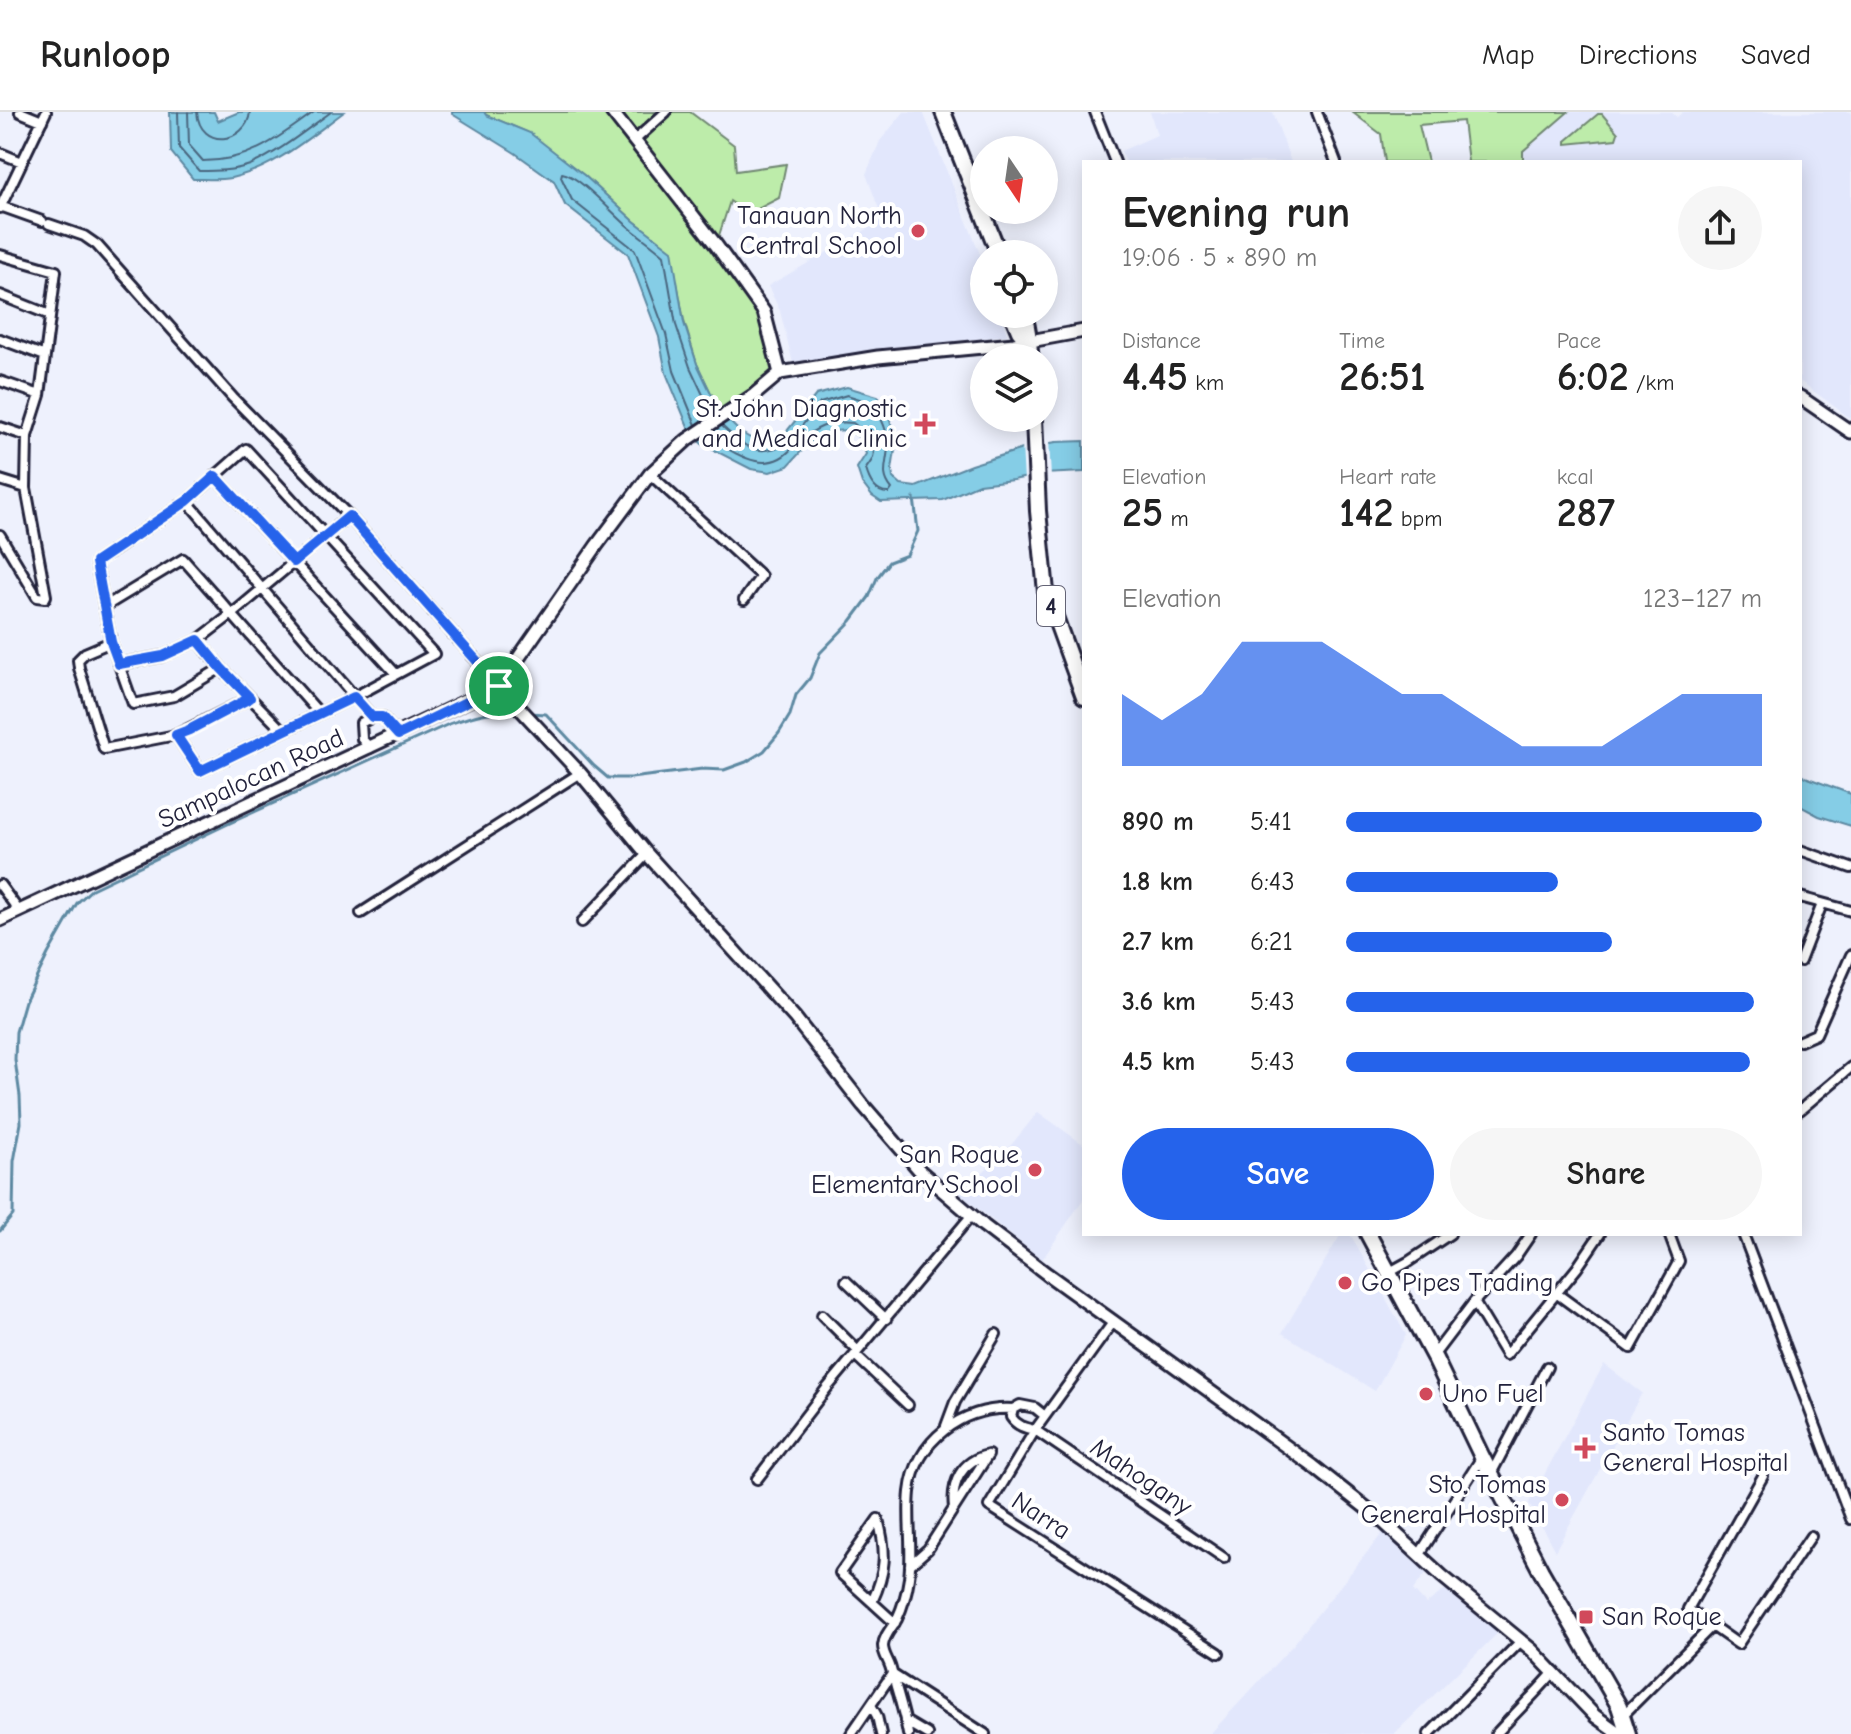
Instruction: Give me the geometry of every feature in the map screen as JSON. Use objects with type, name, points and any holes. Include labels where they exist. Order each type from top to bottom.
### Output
[{"type":"highway","points":[[933,112],[983,240]]},
{"type":"highway","points":[[943,112],[993,240]]},
{"type":"highway","points":[[1018,328],[1028,342]]},
{"type":"highway","points":[[1028,328],[1028,342]]},
{"type":"highway","name":"4","points":[[1034,432],[1046,592],[1082,691]]},
{"type":"highway","points":[[1369,1236],[1541,1571],[1627,1728]]},
{"type":"street","points":[[20,112],[44,116],[0,207],[84,236],[97,245],[233,398],[349,516],[580,773],[647,854],[795,1018],[863,1105],[921,1172],[971,1216],[1047,1274],[1313,1466],[1379,1518],[1521,1641],[1595,1716],[1627,1728],[1712,1626]]},
{"type":"street","points":[[612,112],[739,274],[764,312],[780,373],[878,357],[1028,342],[1082,331]]},
{"type":"street","points":[[635,140],[666,112]]},
{"type":"street","points":[[1095,112],[1114,160]]},
{"type":"street","points":[[1317,112],[1335,160]]},
{"type":"street","points":[[0,153],[22,162]]},
{"type":"street","points":[[0,255],[56,271],[40,395],[27,436],[26,488],[45,598],[37,597],[0,535]]},
{"type":"street","points":[[0,295],[50,315]]},
{"type":"street","points":[[0,339],[45,356]]},
{"type":"street","name":"Sampalocan Road","points":[[0,920],[499,686],[650,474],[687,440],[754,395],[780,373]]},
{"type":"street","points":[[0,381],[40,395]]},
{"type":"street","points":[[1802,398],[1851,432]]},
{"type":"street","points":[[0,427],[27,436]]},
{"type":"street","points":[[176,735],[200,771],[354,697],[434,654],[246,449],[187,501],[96,562],[111,642],[133,704],[174,696],[221,668]]},
{"type":"street","points":[[650,474],[761,576],[744,600]]},
{"type":"street","points":[[215,476],[396,674]]},
{"type":"street","points":[[0,480],[26,488]]},
{"type":"street","points":[[187,501],[372,717]]},
{"type":"street","points":[[119,664],[163,656],[198,640],[349,516]]},
{"type":"street","points":[[104,607],[183,559],[319,713]]},
{"type":"street","points":[[198,640],[283,731]]},
{"type":"street","points":[[111,642],[85,653],[78,660],[104,749],[176,735],[250,698]]},
{"type":"street","points":[[370,748],[362,739],[361,723],[372,717],[382,717],[398,735]]},
{"type":"street","points":[[361,913],[580,773]]},
{"type":"street","points":[[1802,851],[1851,868]]},
{"type":"street","points":[[582,922],[647,854]]},
{"type":"street","points":[[0,885],[19,911]]},
{"type":"street","points":[[1802,898],[1851,911]]},
{"type":"street","points":[[1802,956],[1822,904]]},
{"type":"street","points":[[1802,1040],[1816,1034],[1851,955]]},
{"type":"street","points":[[1802,1108],[1851,1067]]},
{"type":"street","points":[[757,1479],[827,1388],[971,1216]]},
{"type":"street","points":[[1388,1273],[1447,1236]]},
{"type":"street","points":[[1433,1356],[1530,1236]]},
{"type":"street","points":[[1474,1302],[1506,1355],[1577,1268],[1599,1236]]},
{"type":"street","points":[[1556,1293],[1631,1348],[1679,1261],[1670,1236]]},
{"type":"street","points":[[1744,1236],[1851,1519]]},
{"type":"street","points":[[846,1281],[886,1319]]},
{"type":"street","points":[[822,1315],[908,1405]]},
{"type":"street","name":"Narra","points":[[1114,1321],[1035,1430],[989,1506],[1219,1653]]},
{"type":"street","points":[[946,1427],[955,1402],[996,1334]]},
{"type":"street","points":[[1491,1475],[1547,1367]]},
{"type":"street","points":[[1012,1413],[1020,1405],[1026,1405],[1045,1416]]},
{"type":"street","points":[[908,1734],[904,1709],[883,1643],[903,1607],[909,1581],[908,1508],[915,1466],[926,1447],[946,1427],[983,1412],[1002,1408],[1012,1413]]},
{"type":"street","points":[[1012,1413],[1014,1423],[1035,1430]]},
{"type":"street","name":"Mahogany","points":[[1035,1430],[1224,1558]]},
{"type":"street","points":[[910,1565],[928,1549],[954,1509],[988,1455],[976,1458],[960,1473],[952,1491],[954,1509]]},
{"type":"street","points":[[1419,1555],[1482,1457]]},
{"type":"street","points":[[1763,1476],[1688,1609],[1738,1644],[1811,1536]]},
{"type":"street","points":[[872,1602],[881,1583],[885,1559],[878,1519],[840,1573],[895,1623]]},
{"type":"street","points":[[1429,1734],[1521,1641]]},
{"type":"street","points":[[1496,1734],[1554,1672]]},
{"type":"street","points":[[851,1734],[892,1674]]},
{"type":"street","points":[[892,1674],[985,1734]]},
{"type":"street","points":[[871,1705],[881,1734]]},
{"type":"street","points":[[905,1721],[927,1734]]},
{"type":"shaded area","name":"Tanauan North Central School","points":[[904,112],[923,112],[974,240],[970,240],[970,328],[1005,328],[1007,335],[793,363],[780,311],[768,286],[883,220],[866,174],[880,141]]},
{"type":"shaded area","points":[[1150,112],[1273,112],[1290,160],[1125,160],[1121,151],[1157,135]]},
{"type":"shaded area","points":[[1568,112],[1671,112],[1677,117],[1683,112],[1851,112],[1851,419],[1802,382],[1802,160],[1523,160],[1523,151]]},
{"type":"shaded area","name":"San Roque Elementary School","points":[[1038,1112],[1082,1144],[1082,1201],[1042,1260],[960,1194],[1012,1144]]},
{"type":"shaded area","name":"Go Pipes Trading","points":[[1340,1236],[1351,1236],[1406,1335],[1375,1391],[1282,1333]]},
{"type":"shaded area","name":"Santo Tomas General Hospital","points":[[1604,1364],[1642,1393],[1555,1551],[1529,1503]]},
{"type":"shaded area","points":[[1385,1530],[1427,1572],[1413,1590],[1426,1604],[1451,1585],[1502,1629],[1394,1734],[1210,1734],[1293,1645]]},
{"type":"green space","points":[[484,112],[690,112],[734,145],[736,171],[786,164],[779,198],[748,214],[730,201],[716,245],[764,312],[780,373],[720,412],[697,364],[684,321],[671,250],[585,176],[527,132]]},
{"type":"green space","points":[[1352,112],[1568,112],[1523,151],[1523,160],[1468,160],[1463,121],[1419,125],[1428,160],[1385,160],[1381,134]]},
{"type":"green space","points":[[1598,114],[1602,114],[1618,133],[1616,139],[1566,144],[1566,141]]},
{"type":"water","points":[[170,112],[214,112],[218,121],[239,112],[344,112],[290,151],[247,174],[231,178],[193,179],[171,152]]},
{"type":"water","points":[[484,112],[530,133],[672,250],[684,323],[697,364],[720,412],[740,432],[759,443],[774,442],[783,436],[816,395],[847,387],[878,396],[889,415],[896,444],[893,478],[901,485],[916,487],[971,465],[1056,442],[1082,441],[1082,472],[1042,474],[979,484],[943,500],[881,502],[862,483],[857,468],[866,454],[860,438],[849,430],[821,435],[788,466],[770,472],[751,469],[702,444],[691,434],[666,373],[659,337],[628,254],[565,205],[554,181],[452,114]]},
{"type":"water","points":[[1802,776],[1851,794],[1851,826],[1802,807]]},
{"type":"pier","points":[[1049,439],[1051,478],[1024,482],[1022,445]]},
{"type":"waterway","points":[[529,713],[546,714],[608,778],[702,769],[724,770],[746,762],[764,751],[779,733],[790,715],[796,695],[810,678],[820,653],[851,621],[889,562],[907,555],[918,531],[914,498]]},
{"type":"waterway","points":[[0,1231],[13,1215],[14,1161],[21,1123],[15,1060],[16,1032],[25,1001],[77,903],[92,889],[449,724],[491,713],[517,713]]},
{"type":"place","name":"Tanauan North Central School","points":[[918,231]]},
{"type":"place","name":"St. John Diagnostic and Medical Clinic","points":[[925,424]]},
{"type":"place","name":"San Roque Elementary School","points":[[1035,1170]]},
{"type":"place","name":"Go Pipes Trading","points":[[1345,1283]]},
{"type":"place","name":"Uno Fuel","points":[[1426,1394]]},
{"type":"place","name":"Santo Tomas General Hospital","points":[[1585,1448]]},
{"type":"place","name":"Sto. Tomas General Hospital","points":[[1562,1500]]},
{"type":"place","name":"San Roque","points":[[1586,1617]]},
{"type":"route","points":[[215,476],[294,562],[349,516],[499,686],[398,735],[382,717],[372,717],[354,697],[200,771],[176,735],[250,698],[198,640],[163,656],[119,664],[111,642],[96,562],[187,501],[215,476]]}]
